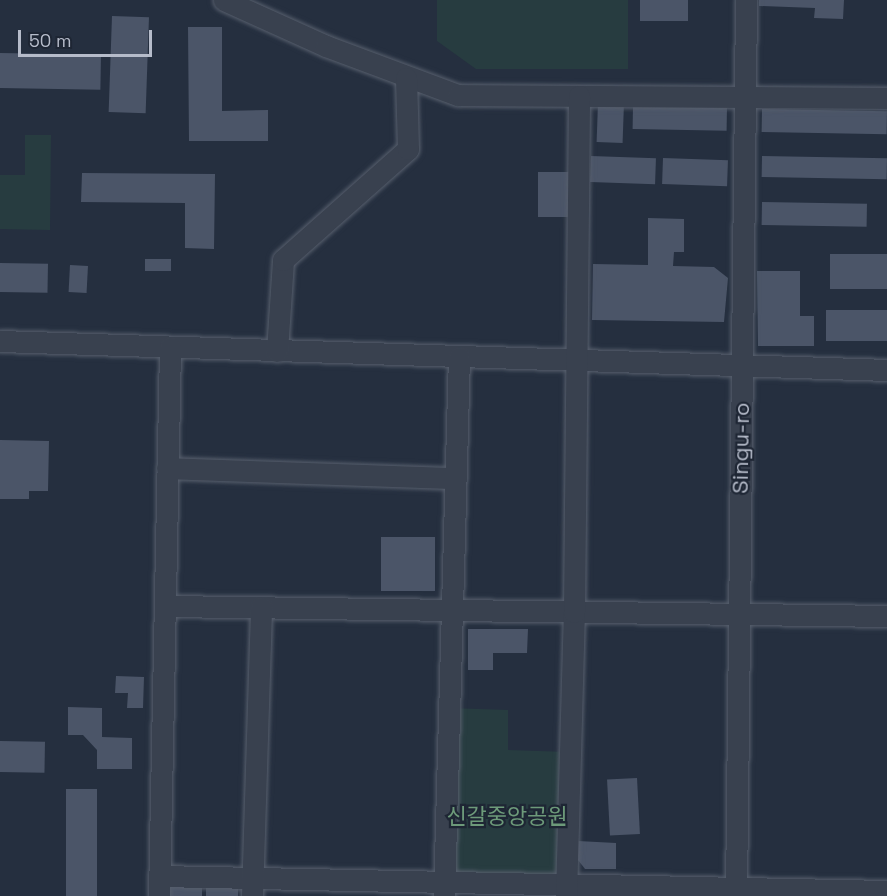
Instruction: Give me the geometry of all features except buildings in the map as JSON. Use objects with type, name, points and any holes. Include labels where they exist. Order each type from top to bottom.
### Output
[{"type":"street","points":[[224,0],[406,78],[458,95],[887,98]]},
{"type":"street","name":"Singu-ro","points":[[736,892],[746,0]]},
{"type":"street","points":[[278,351],[283,260],[408,149],[406,78]]},
{"type":"street","points":[[566,891],[574,612],[579,96]]},
{"type":"street","points":[[0,341],[887,370]]},
{"type":"street","points":[[170,347],[159,886],[566,891],[887,891]]},
{"type":"street","points":[[444,889],[449,610],[459,357]]},
{"type":"street","points":[[167,468],[454,478]]},
{"type":"street","points":[[165,606],[887,616]]},
{"type":"street","points":[[253,887],[261,607]]},
{"type":"green space","points":[[437,0],[628,0],[628,69],[476,69],[437,41]]},
{"type":"green space","points":[[25,135],[51,135],[50,230],[0,229],[0,175],[25,175]]},
{"type":"green space","name":"신갈중앙공원","points":[[448,708],[508,710],[508,750],[569,752],[566,885],[444,882]]}]
